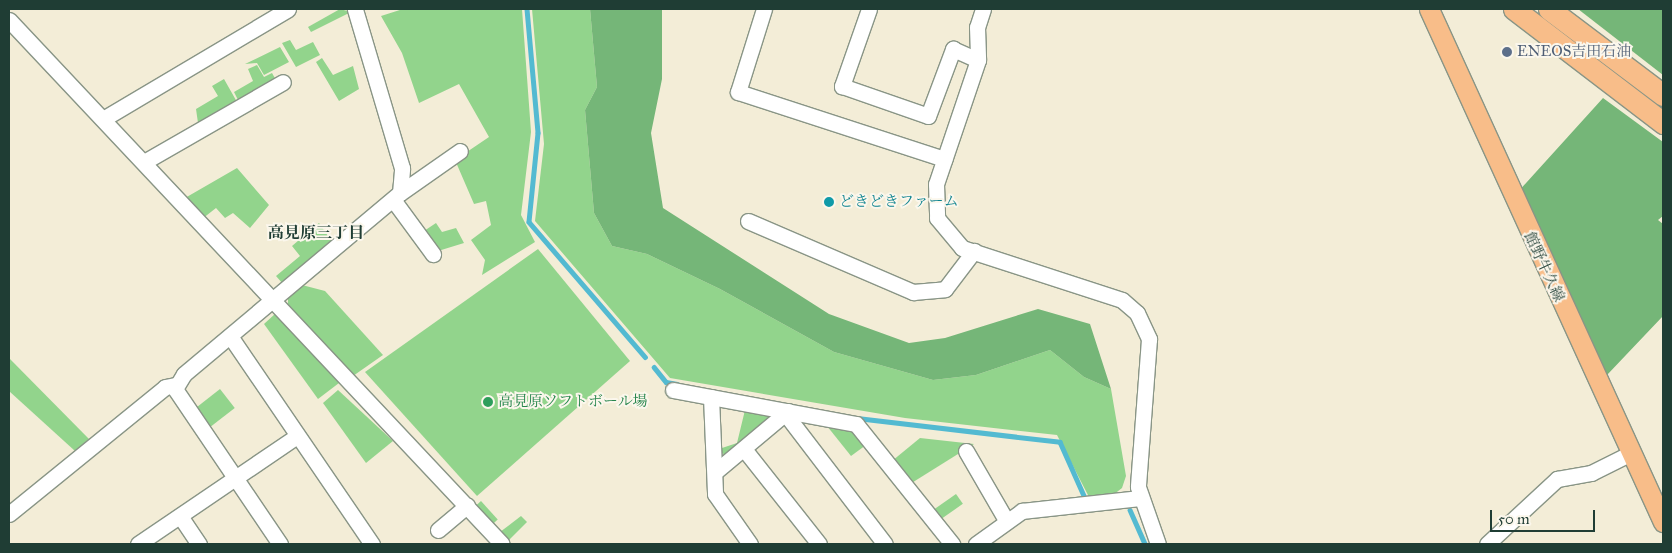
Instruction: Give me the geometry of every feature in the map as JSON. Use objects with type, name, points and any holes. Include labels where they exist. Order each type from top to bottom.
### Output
[{"type":"highway","points":[[1514,9],[1663,123]]},
{"type":"highway","points":[[1549,9],[1663,95]]},
{"type":"main road","name":"館野牛久線","points":[[1429,9],[1629,454],[1663,522]]},
{"type":"street","points":[[103,119],[288,9]]},
{"type":"street","points":[[355,9],[402,168],[397,197],[433,254]]},
{"type":"street","points":[[764,9],[738,92],[944,159]]},
{"type":"street","points":[[869,9],[842,86],[928,116],[953,49],[978,60]]},
{"type":"street","points":[[983,9],[978,26],[978,60],[936,184],[937,218],[962,248],[1122,300],[1137,313],[1149,339],[1139,492],[1158,544]]},
{"type":"street","points":[[9,20],[467,506],[498,543]]},
{"type":"street","points":[[144,162],[283,82]]},
{"type":"street","points":[[9,514],[165,386],[175,385],[230,336],[397,197],[460,152]]},
{"type":"street","points":[[748,221],[913,292],[945,289],[974,251]]},
{"type":"street","points":[[230,336],[372,544]]},
{"type":"street","points":[[175,385],[179,397],[280,544]]},
{"type":"street","points":[[673,390],[788,414],[856,424],[952,544]]},
{"type":"street","points":[[711,397],[717,500],[750,544]]},
{"type":"street","points":[[714,472],[788,414]]},
{"type":"street","points":[[788,414],[885,544]]},
{"type":"street","points":[[138,544],[297,436]]},
{"type":"street","points":[[744,449],[819,544]]},
{"type":"street","points":[[966,451],[1006,520]]},
{"type":"street","points":[[1487,544],[1557,479],[1591,472],[1629,454]]},
{"type":"street","points":[[976,544],[1006,520],[1022,511],[1139,492]]},
{"type":"street","points":[[438,530],[467,506]]},
{"type":"street","points":[[180,516],[199,544]]},
{"type":"green space","points":[[340,9],[351,12],[311,32],[308,27]]},
{"type":"green space","points":[[403,9],[522,9],[531,132],[521,215],[535,242],[482,275],[485,260],[471,240],[491,225],[486,201],[474,204],[455,160],[489,137],[459,84],[419,103],[402,53],[381,16]]},
{"type":"green space","points":[[532,9],[590,9],[597,87],[585,110],[594,213],[612,246],[647,254],[720,289],[834,352],[933,380],[976,375],[1050,350],[1084,377],[1111,389],[1126,476],[1122,488],[1113,495],[1089,497],[1057,435],[905,418],[670,378],[535,221],[544,144]]},
{"type":"green space","points":[[590,9],[662,9],[662,79],[651,133],[663,208],[829,314],[909,343],[945,338],[1038,309],[1090,324],[1111,389],[1084,377],[1050,350],[976,375],[933,380],[834,352],[720,289],[647,254],[612,246],[594,213],[585,110],[597,87]]},
{"type":"green space","points":[[1578,9],[1663,9],[1663,75]]},
{"type":"green space","points":[[290,40],[296,50],[313,42],[320,55],[296,67],[282,43]]},
{"type":"green space","points":[[280,47],[289,62],[264,75],[257,63],[245,64]]},
{"type":"green space","points":[[322,58],[333,75],[353,66],[359,89],[339,101],[316,62]]},
{"type":"green space","points":[[257,65],[264,77],[272,73],[276,80],[238,100],[234,92],[253,81],[248,69]]},
{"type":"green space","points":[[224,79],[237,102],[198,123],[196,109],[218,96],[212,86]]},
{"type":"green space","points":[[1603,98],[1663,142],[1663,216],[1658,220],[1663,224],[1663,316],[1607,375],[1516,194]]},
{"type":"green space","points":[[237,168],[269,205],[250,228],[233,213],[225,218],[216,208],[202,219],[185,198]]},
{"type":"green space","points":[[319,223],[332,242],[283,284],[276,276],[300,256],[292,246]]},
{"type":"green space","points":[[436,223],[442,232],[456,228],[464,243],[438,251],[424,231]]},
{"type":"green space","name":"高見原ソフトボール場","points":[[538,249],[630,361],[477,496],[365,372]]},
{"type":"green space","points":[[302,285],[325,291],[383,355],[353,376],[288,304],[288,297]]},
{"type":"green space","points":[[276,313],[339,383],[318,399],[264,324]]},
{"type":"green space","points":[[9,358],[89,439],[75,451],[9,391]]},
{"type":"green space","points":[[220,389],[235,408],[210,428],[195,409]]},
{"type":"green space","points":[[338,390],[393,441],[366,463],[323,403]]},
{"type":"green space","points":[[745,410],[771,415],[726,457],[719,449],[737,443]]},
{"type":"green space","points":[[827,426],[855,432],[866,445],[851,456]]},
{"type":"green space","points":[[920,438],[974,444],[910,484],[892,461]]},
{"type":"green space","points":[[956,494],[963,504],[938,521],[931,511]]},
{"type":"green space","points":[[481,501],[498,520],[493,524],[476,506]]},
{"type":"green space","points":[[521,516],[527,522],[508,541],[500,532]]},
{"type":"waterway","points":[[527,9],[538,133],[529,222],[645,357]]},
{"type":"waterway","points":[[654,367],[666,382],[677,384]]},
{"type":"waterway","points":[[857,418],[1060,442],[1085,498]]},
{"type":"waterway","points":[[1130,510],[1145,544]]},
{"type":"place","name":"ENEOS吉田石油","points":[[1507,52]]},
{"type":"place","name":"どきどきファーム","points":[[829,202]]},
{"type":"place","name":"高見原ソフトボール場","points":[[488,402]]},
{"type":"district","name":"高見原三丁目","points":[[316,233]]}]
